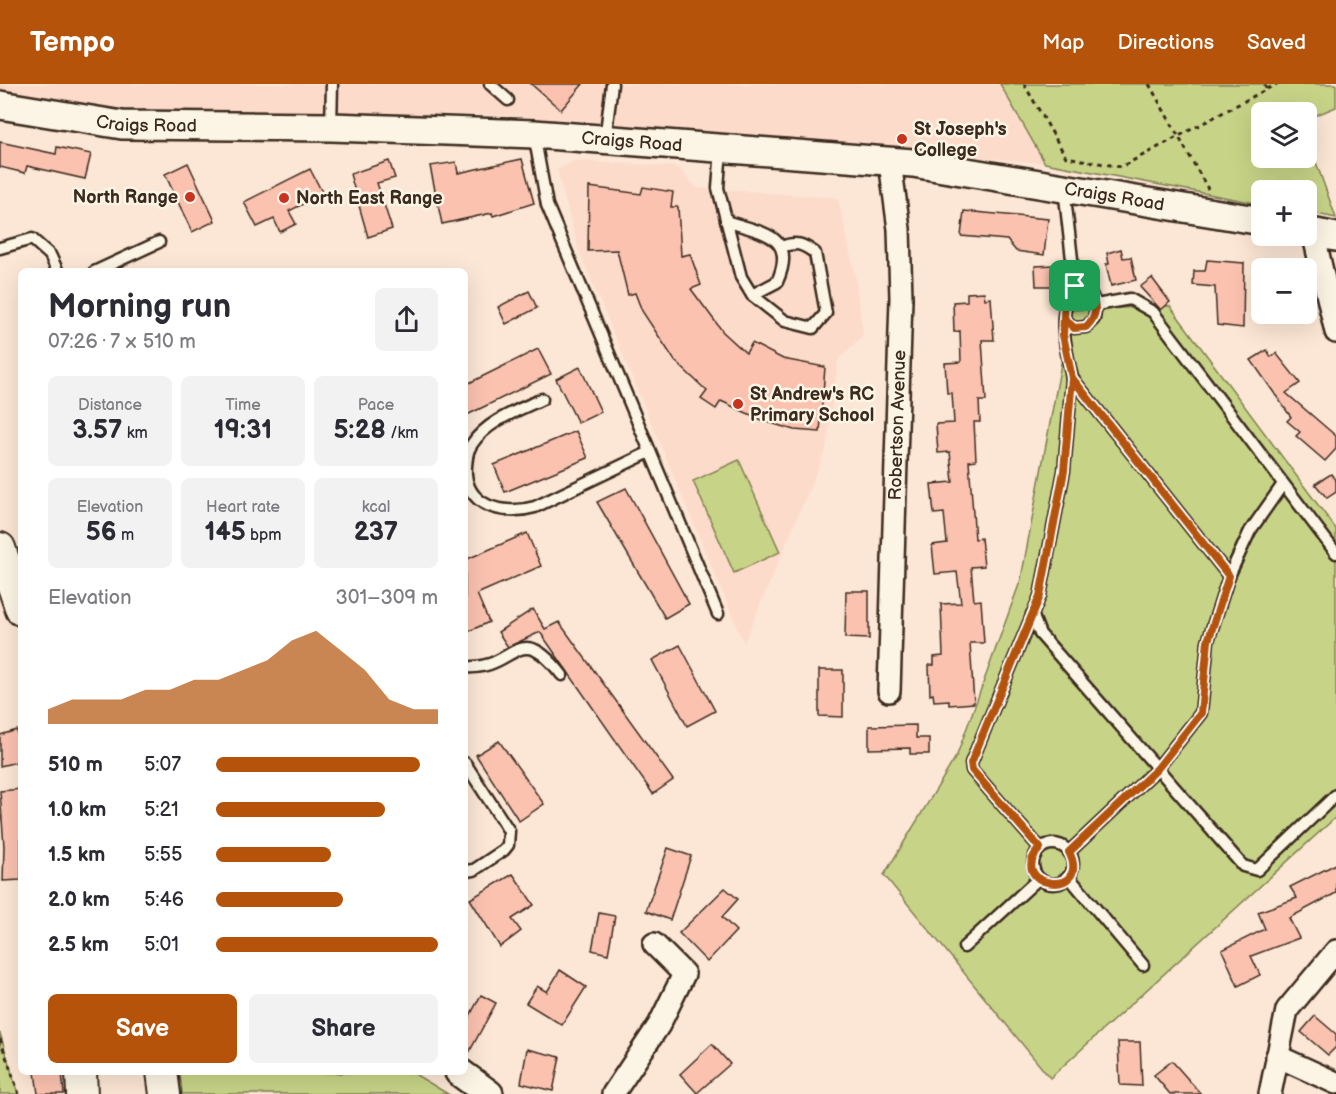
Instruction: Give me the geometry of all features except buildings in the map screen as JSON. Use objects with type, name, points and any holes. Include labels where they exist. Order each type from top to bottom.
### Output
[{"type":"main road","points":[[0,548],[18,599]]},
{"type":"main road","points":[[81,1075],[82,1094]]},
{"type":"main road","points":[[162,1075],[165,1094]]},
{"type":"street","name":"Craigs Road","points":[[0,105],[122,125],[331,127],[534,134],[890,162],[1064,187],[1251,218]]},
{"type":"street","name":"Robertson Avenue","points":[[889,691],[901,298],[899,230],[890,162]]},
{"type":"street","points":[[1319,233],[1336,332]]},
{"type":"street","points":[[613,1094],[658,1025],[684,974],[654,944]]},
{"type":"street","points":[[1270,1094],[1287,1010],[1336,951]]},
{"type":"street","points":[[1277,1056],[1336,1083]]},
{"type":"street","points":[[463,1075],[489,1094]]},
{"type":"lane","points":[[490,84],[508,100]]},
{"type":"lane","points":[[605,140],[612,84]]},
{"type":"lane","points":[[331,127],[334,85]]},
{"type":"lane","points":[[534,134],[547,205],[718,614]]},
{"type":"lane","points":[[722,148],[718,188],[741,277],[752,295],[785,321],[813,328],[826,312],[814,253],[803,245],[791,243],[781,246]]},
{"type":"lane","points":[[1040,848],[972,770],[971,763],[1040,596],[1064,471],[1072,378],[1063,335],[1065,299],[1075,286],[1064,187]]},
{"type":"lane","points":[[726,221],[769,235],[781,246],[785,264],[777,282],[752,295]]},
{"type":"lane","points":[[0,248],[32,239],[50,255],[56,268]]},
{"type":"lane","points":[[103,268],[159,242]]},
{"type":"lane","points":[[1064,318],[1074,328],[1086,327],[1094,319],[1096,305],[1091,294],[1075,286]]},
{"type":"lane","points":[[1096,305],[1130,299],[1153,312],[1336,554]]},
{"type":"lane","points":[[1072,378],[1229,576]]},
{"type":"lane","points":[[468,451],[473,441],[487,428],[542,399]]},
{"type":"lane","points":[[468,485],[481,502],[508,512],[518,512],[535,507],[650,452]]},
{"type":"lane","points":[[1069,852],[1157,769],[1201,713],[1208,641],[1229,576],[1250,531],[1283,484]]},
{"type":"lane","points":[[1032,614],[1040,634],[1243,866],[1257,870],[1336,795]]},
{"type":"lane","points":[[468,667],[485,667],[518,650],[532,648],[546,655],[562,675]]},
{"type":"lane","points":[[468,768],[509,831],[508,845],[504,850],[474,870],[468,871]]},
{"type":"lane","points":[[1052,844],[1069,852],[1073,864],[1069,877],[1058,884],[1051,885],[1038,879],[1032,867],[1035,853],[1040,848],[1052,844]]},
{"type":"lane","points":[[1069,877],[1143,965]]},
{"type":"lane","points":[[964,947],[1038,879]]},
{"type":"path","points":[[1024,84],[1066,157],[1121,167],[1277,84]]},
{"type":"path","points":[[1149,84],[1211,194]]},
{"type":"path","points":[[1264,84],[1267,89]]},
{"type":"path","points":[[0,1039],[19,1094]]},
{"type":"shaded area","name":"St Joseph's College","points":[[0,84],[1000,84],[1045,163],[499,115],[110,110],[18,98],[0,91]]},
{"type":"shaded area","name":"St Andrew's RC Primary School","points":[[574,161],[678,167],[696,188],[838,198],[855,275],[863,335],[838,360],[826,449],[744,643],[579,251],[557,170]]},
{"type":"green space","points":[[1000,84],[1336,84],[1336,107],[1317,115],[1317,102],[1251,102],[1251,168],[1317,168],[1317,165],[1336,218],[1317,214],[1317,180],[1251,180],[1251,202],[1045,163]]},
{"type":"green space","points":[[1170,306],[1336,529],[1336,817],[1050,1078],[884,875],[957,755],[1021,579],[1071,310]]},
{"type":"green space","points":[[739,460],[780,552],[734,573],[693,481]]},
{"type":"green space","points":[[0,1033],[18,1094],[0,1094]]},
{"type":"green space","points":[[180,1075],[416,1075],[448,1094],[182,1094]]},
{"type":"place","name":"St Joseph's College","points":[[902,139]]},
{"type":"place","name":"North Range","points":[[190,197]]},
{"type":"place","name":"North East Range","points":[[284,198]]},
{"type":"place","name":"St Andrew's RC Primary School","points":[[738,404]]},
{"type":"route","points":[[1075,286],[1065,299],[1063,335],[1072,378],[1064,471],[1040,596],[971,763],[972,770],[1040,848],[1035,853],[1032,867],[1038,879],[1051,885],[1058,884],[1069,877],[1073,864],[1069,852],[1157,769],[1201,713],[1208,641],[1229,576],[1072,378],[1063,335],[1064,318],[1074,328],[1086,327],[1094,319],[1096,305],[1091,294],[1075,286]]}]
